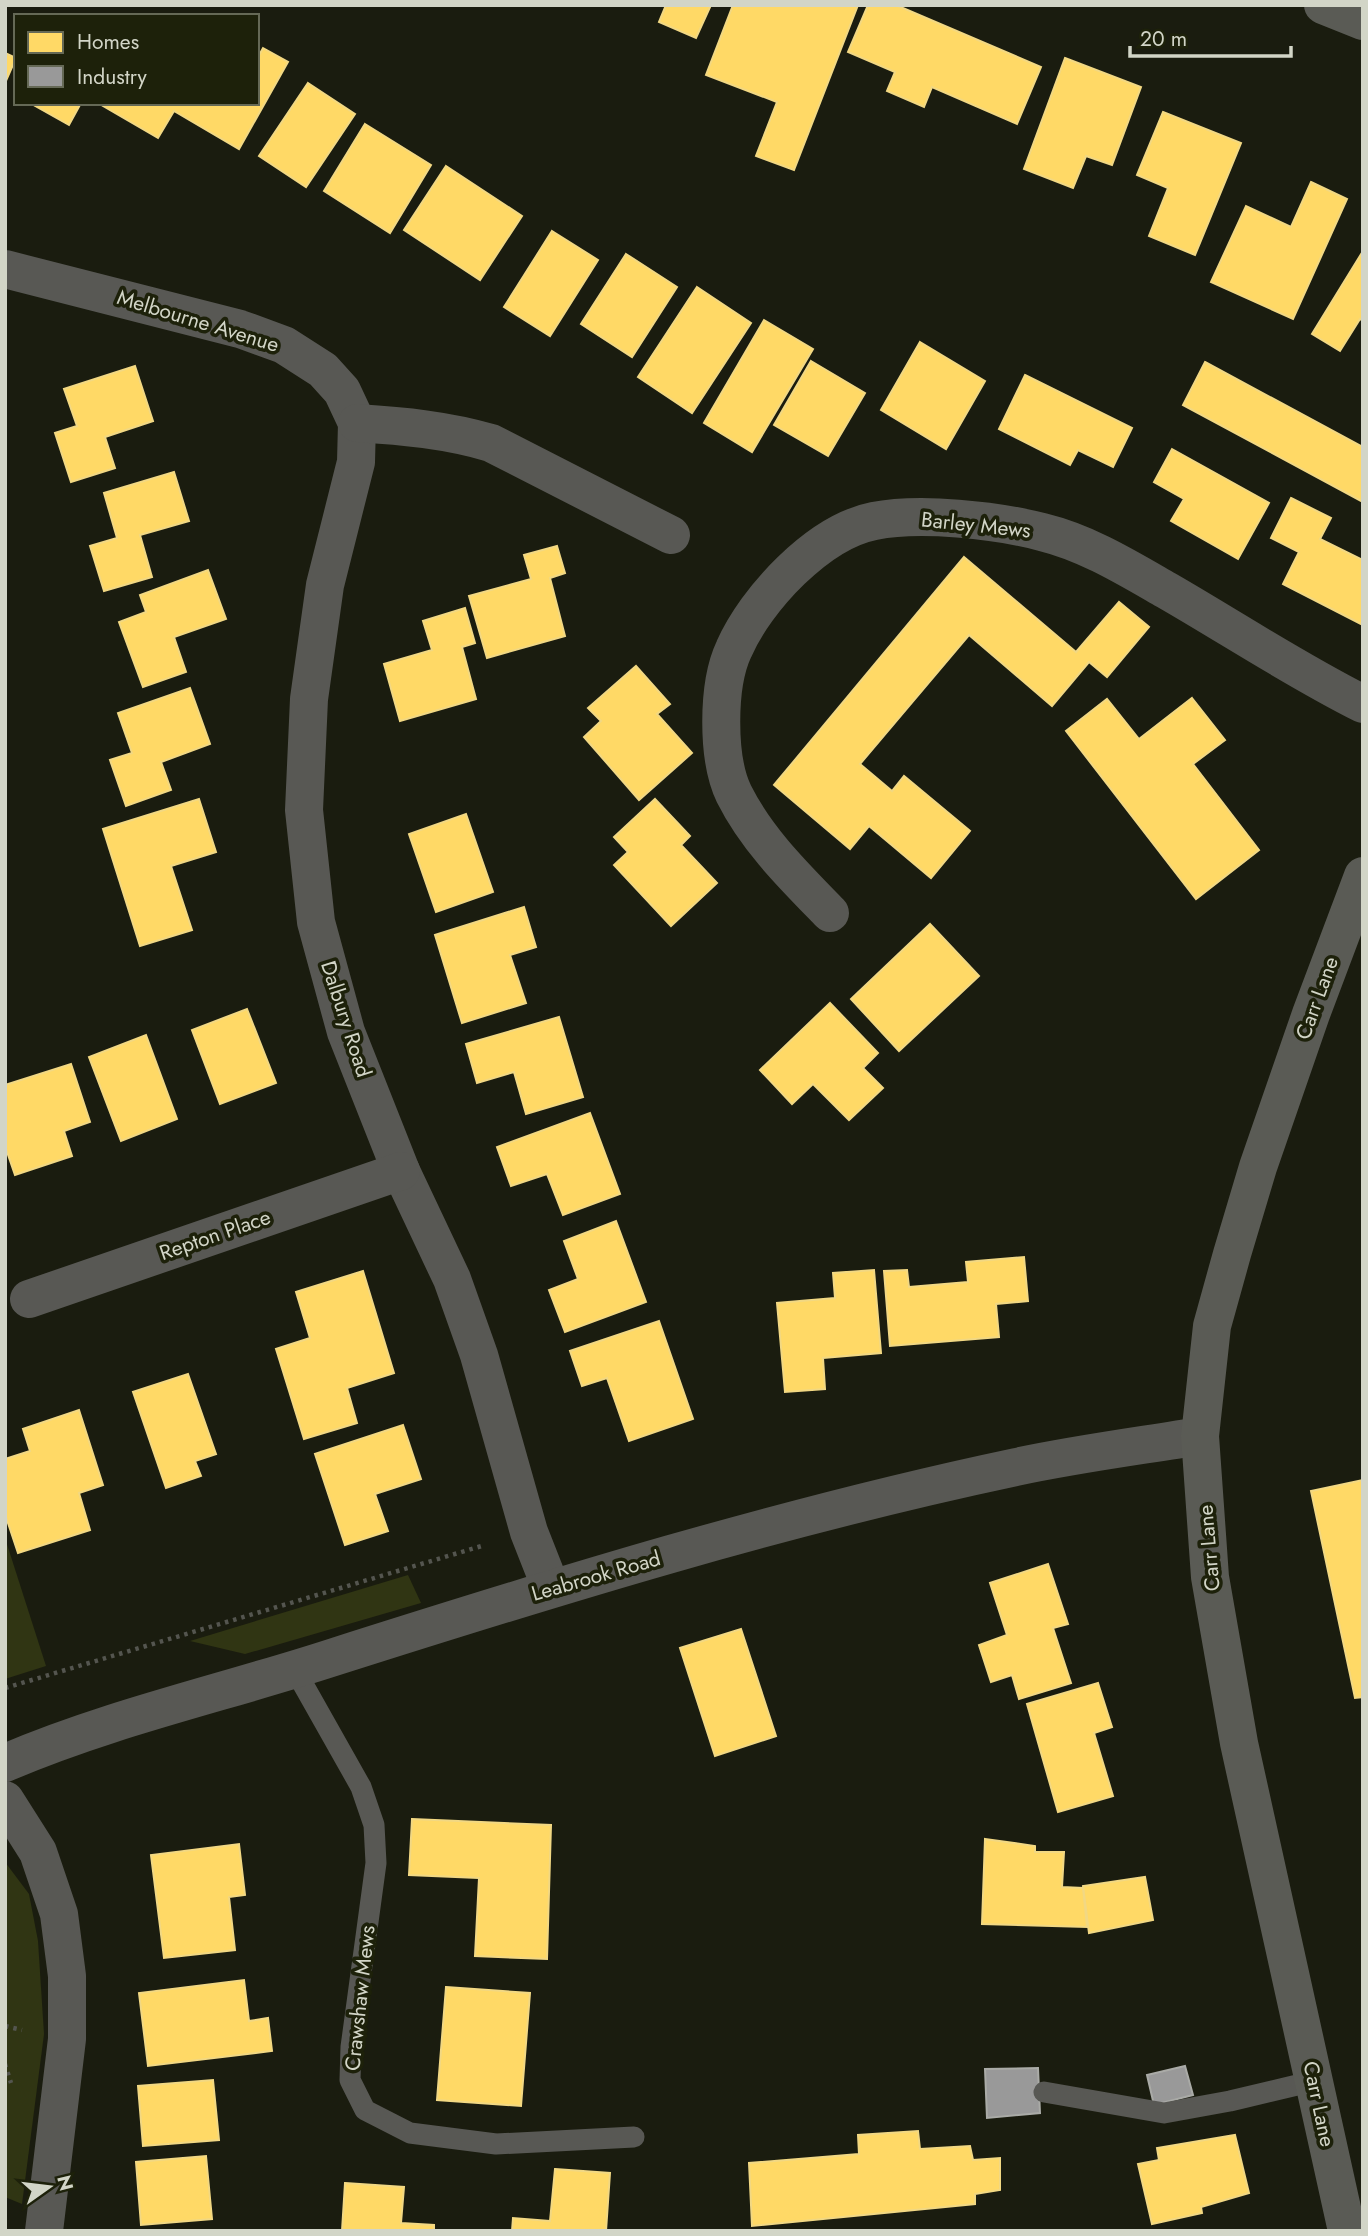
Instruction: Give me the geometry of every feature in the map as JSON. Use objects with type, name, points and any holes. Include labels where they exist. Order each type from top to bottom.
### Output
[{"type":"main road","points":[[1323,5],[1363,20]]},
{"type":"main road","name":"Carr Lane","points":[[1347,2231],[1236,1730],[1210,1577],[1200,1436],[1212,1326],[1232,1254],[1258,1167],[1306,1027],[1363,876]]},
{"type":"street","name":"Melbourne Avenue","points":[[5,269],[215,322],[284,345],[323,370],[342,391],[357,423]]},
{"type":"street","points":[[357,423],[459,433],[491,443],[671,535]]},
{"type":"street","name":"Dalbury Road","points":[[357,423],[356,462],[325,585],[311,686],[304,810],[316,922],[346,1032],[401,1171],[452,1279],[480,1355],[529,1532],[551,1588]]},
{"type":"street","name":"Barley Mews","points":[[830,913],[772,853],[733,792],[722,746],[722,696],[732,652],[749,619],[807,557],[840,533],[873,521],[927,516],[1043,532],[1101,553],[1306,675],[1363,704]]},
{"type":"street","name":"Repton Place","points":[[29,1299],[401,1171]]},
{"type":"street","name":"Leabrook Road","points":[[5,1763],[118,1723],[551,1588],[705,1545],[1018,1466],[1200,1436]]},
{"type":"street","points":[[5,1800],[38,1852],[59,1914],[67,1976],[67,2039],[44,2231]]},
{"type":"lane","name":"Crawshaw Mews","points":[[295,1670],[361,1787],[374,1825],[376,1863],[351,2047],[350,2080],[365,2110],[410,2133],[496,2144],[634,2137]]},
{"type":"lane","points":[[1044,2092],[1164,2113],[1314,2081]]},
{"type":"path","points":[[5,1688],[529,1532]]},
{"type":"green space","points":[[5,1538],[46,1666],[5,1679]]},
{"type":"green space","points":[[408,1575],[421,1603],[245,1654],[190,1641]]},
{"type":"green space","points":[[5,1862],[29,1894],[38,1941],[44,2034],[22,2204],[5,2197]]},
{"type":"building: Homes","points":[[666,5],[711,5],[696,38],[659,22]]},
{"type":"building: Homes","points":[[733,5],[858,5],[794,170],[756,156],[777,102],[706,75]]},
{"type":"building: Homes","points":[[868,5],[896,5],[1041,67],[1017,124],[932,87],[924,107],[887,91],[895,72],[848,52]]},
{"type":"building: Homes","points":[[263,48],[288,62],[239,149],[174,111],[158,138],[101,105],[259,105],[259,55]]},
{"type":"building: Homes","points":[[5,53],[14,57],[14,63],[5,83]]},
{"type":"building: Homes","points":[[1065,58],[1141,87],[1112,165],[1086,156],[1073,188],[1024,169]]},
{"type":"building: Homes","points":[[308,83],[355,114],[306,187],[259,156]]},
{"type":"building: Homes","points":[[34,105],[80,105],[69,125]]},
{"type":"building: Homes","points":[[1163,112],[1241,143],[1195,255],[1149,236],[1168,188],[1137,175]]},
{"type":"building: Homes","points":[[365,124],[431,165],[390,233],[324,191]]},
{"type":"building: Homes","points":[[446,166],[522,216],[480,280],[404,230]]},
{"type":"building: Homes","points":[[1311,182],[1347,199],[1293,319],[1211,282],[1246,206],[1291,227]]},
{"type":"building: Homes","points":[[552,231],[598,260],[550,336],[504,307]]},
{"type":"building: Homes","points":[[1363,251],[1363,321],[1360,319],[1340,351],[1312,334]]},
{"type":"building: Homes","points":[[626,254],[677,287],[632,357],[581,324]]},
{"type":"building: Homes","points":[[697,287],[751,323],[692,413],[638,377]]},
{"type":"building: Homes","points":[[764,320],[813,349],[752,452],[704,423]]},
{"type":"building: Homes","points":[[920,342],[985,381],[946,449],[881,410]]},
{"type":"building: Homes","points":[[811,361],[865,393],[828,456],[774,425]]},
{"type":"building: Homes","points":[[1205,362],[1363,447],[1363,502],[1183,405]]},
{"type":"building: Homes","points":[[135,366],[153,421],[105,437],[115,468],[71,482],[55,433],[77,426],[64,389]]},
{"type":"building: Homes","points":[[1025,375],[1132,428],[1113,467],[1078,450],[1070,465],[999,429]]},
{"type":"building: Homes","points":[[1172,449],[1269,503],[1238,559],[1171,521],[1184,499],[1154,482]]},
{"type":"building: Homes","points":[[174,472],[189,521],[140,535],[152,577],[104,591],[90,546],[117,538],[104,493]]},
{"type":"building: Homes","points":[[1291,498],[1331,518],[1320,539],[1363,560],[1363,625],[1283,584],[1299,552],[1271,538]]},
{"type":"building: Homes","points":[[557,546],[565,573],[550,578],[565,636],[487,658],[469,596],[531,579],[524,555]]},
{"type":"building: Homes","points":[[964,557],[1076,652],[1119,602],[1149,627],[1107,677],[1089,662],[1052,706],[969,635],[860,764],[892,791],[904,776],[970,831],[931,878],[869,826],[850,849],[774,785]]},
{"type":"building: Homes","points":[[208,570],[226,619],[174,637],[186,672],[143,687],[119,622],[146,612],[140,595]]},
{"type":"building: Homes","points":[[465,608],[475,643],[462,647],[476,699],[400,721],[384,664],[432,650],[423,621]]},
{"type":"building: Homes","points":[[636,666],[670,704],[657,714],[692,753],[639,800],[584,737],[601,721],[588,708]]},
{"type":"building: Homes","points":[[190,688],[210,744],[161,762],[171,790],[126,806],[110,760],[132,753],[118,713]]},
{"type":"building: Homes","points":[[1192,698],[1225,740],[1193,764],[1259,850],[1196,899],[1066,731],[1107,699],[1139,739]]},
{"type":"building: Homes","points":[[199,799],[216,852],[171,866],[192,930],[140,946],[103,829]]},
{"type":"building: Homes","points":[[655,799],[690,836],[681,845],[717,883],[671,926],[614,865],[628,852],[614,837]]},
{"type":"building: Homes","points":[[466,814],[493,892],[436,912],[409,834]]},
{"type":"building: Homes","points":[[524,907],[536,947],[510,955],[526,1003],[462,1023],[435,935]]},
{"type":"building: Homes","points":[[930,924],[979,976],[899,1051],[851,999]]},
{"type":"building: Homes","points":[[830,1003],[878,1053],[863,1068],[883,1088],[849,1120],[813,1084],[792,1104],[760,1070]]},
{"type":"building: Homes","points":[[247,1009],[276,1083],[220,1104],[192,1030]]},
{"type":"building: Homes","points":[[559,1017],[583,1097],[526,1114],[514,1072],[477,1083],[466,1044]]},
{"type":"building: Homes","points":[[146,1035],[177,1119],[121,1141],[89,1057]]},
{"type":"building: Homes","points":[[71,1064],[90,1122],[64,1131],[72,1156],[15,1175],[5,1146],[5,1085]]},
{"type":"building: Homes","points":[[590,1113],[620,1194],[563,1215],[547,1174],[511,1186],[497,1147]]},
{"type":"building: Homes","points":[[616,1221],[646,1302],[565,1332],[549,1290],[578,1279],[564,1241]]},
{"type":"building: Homes","points":[[1024,1257],[1028,1301],[996,1304],[999,1337],[890,1346],[884,1271],[907,1270],[909,1287],[968,1282],[966,1262]]},
{"type":"building: Homes","points":[[874,1270],[881,1353],[823,1358],[825,1389],[785,1392],[777,1303],[835,1298],[833,1273]]},
{"type":"building: Homes","points":[[363,1271],[394,1373],[347,1388],[357,1423],[304,1439],[276,1349],[310,1338],[296,1292]]},
{"type":"building: Homes","points":[[659,1321],[693,1419],[629,1441],[607,1378],[582,1386],[570,1351]]},
{"type":"building: Homes","points":[[188,1374],[216,1454],[195,1461],[201,1476],[166,1488],[133,1392]]},
{"type":"building: Homes","points":[[79,1410],[103,1485],[79,1493],[90,1530],[18,1553],[5,1514],[5,1459],[30,1451],[23,1429]]},
{"type":"building: Homes","points":[[403,1425],[421,1479],[375,1494],[388,1531],[345,1545],[315,1454]]},
{"type":"building: Homes","points":[[1363,1480],[1363,1697],[1355,1698],[1311,1491]]},
{"type":"building: Homes","points":[[1048,1564],[1068,1624],[1053,1628],[1071,1683],[1019,1699],[1012,1675],[991,1682],[979,1645],[1007,1635],[990,1583]]},
{"type":"building: Homes","points":[[741,1629],[776,1736],[715,1756],[680,1648]]},
{"type":"building: Homes","points":[[1098,1683],[1112,1727],[1094,1733],[1113,1796],[1058,1812],[1027,1704]]},
{"type":"building: Homes","points":[[412,1819],[551,1825],[547,1959],[475,1956],[479,1878],[409,1875]]},
{"type":"building: Homes","points":[[985,1839],[1035,1846],[1035,1852],[1064,1852],[1062,1887],[1083,1888],[1087,1927],[982,1924]]},
{"type":"building: Homes","points":[[239,1844],[245,1895],[229,1897],[235,1950],[164,1958],[151,1855]]},
{"type":"building: Homes","points":[[1145,1877],[1153,1920],[1089,1933],[1083,1886]]},
{"type":"building: Homes","points":[[244,1980],[249,2021],[268,2018],[272,2051],[148,2066],[139,1993]]},
{"type":"building: Homes","points":[[446,1987],[530,1993],[521,2106],[437,2100]]},
{"type":"building: Homes","points":[[213,2080],[219,2140],[143,2146],[138,2086]]},
{"type":"building: Homes","points":[[918,2131],[920,2149],[970,2146],[973,2160],[1000,2158],[1000,2190],[975,2194],[975,2204],[752,2226],[749,2163],[859,2154],[858,2135]]},
{"type":"building: Homes","points":[[1235,2135],[1249,2193],[1201,2207],[1202,2213],[1152,2224],[1138,2164],[1159,2160],[1157,2148]]},
{"type":"building: Homes","points":[[206,2156],[212,2219],[141,2225],[136,2162]]},
{"type":"building: Homes","points":[[555,2169],[610,2173],[606,2231],[512,2231],[513,2218],[550,2221]]},
{"type":"building: Homes","points":[[345,2183],[404,2187],[401,2223],[434,2225],[434,2231],[342,2231]]},
{"type":"building: Industry","points":[[1185,2066],[1193,2095],[1154,2105],[1147,2075]]},
{"type":"building: Industry","points":[[1038,2068],[1040,2113],[987,2118],[985,2069]]}]
